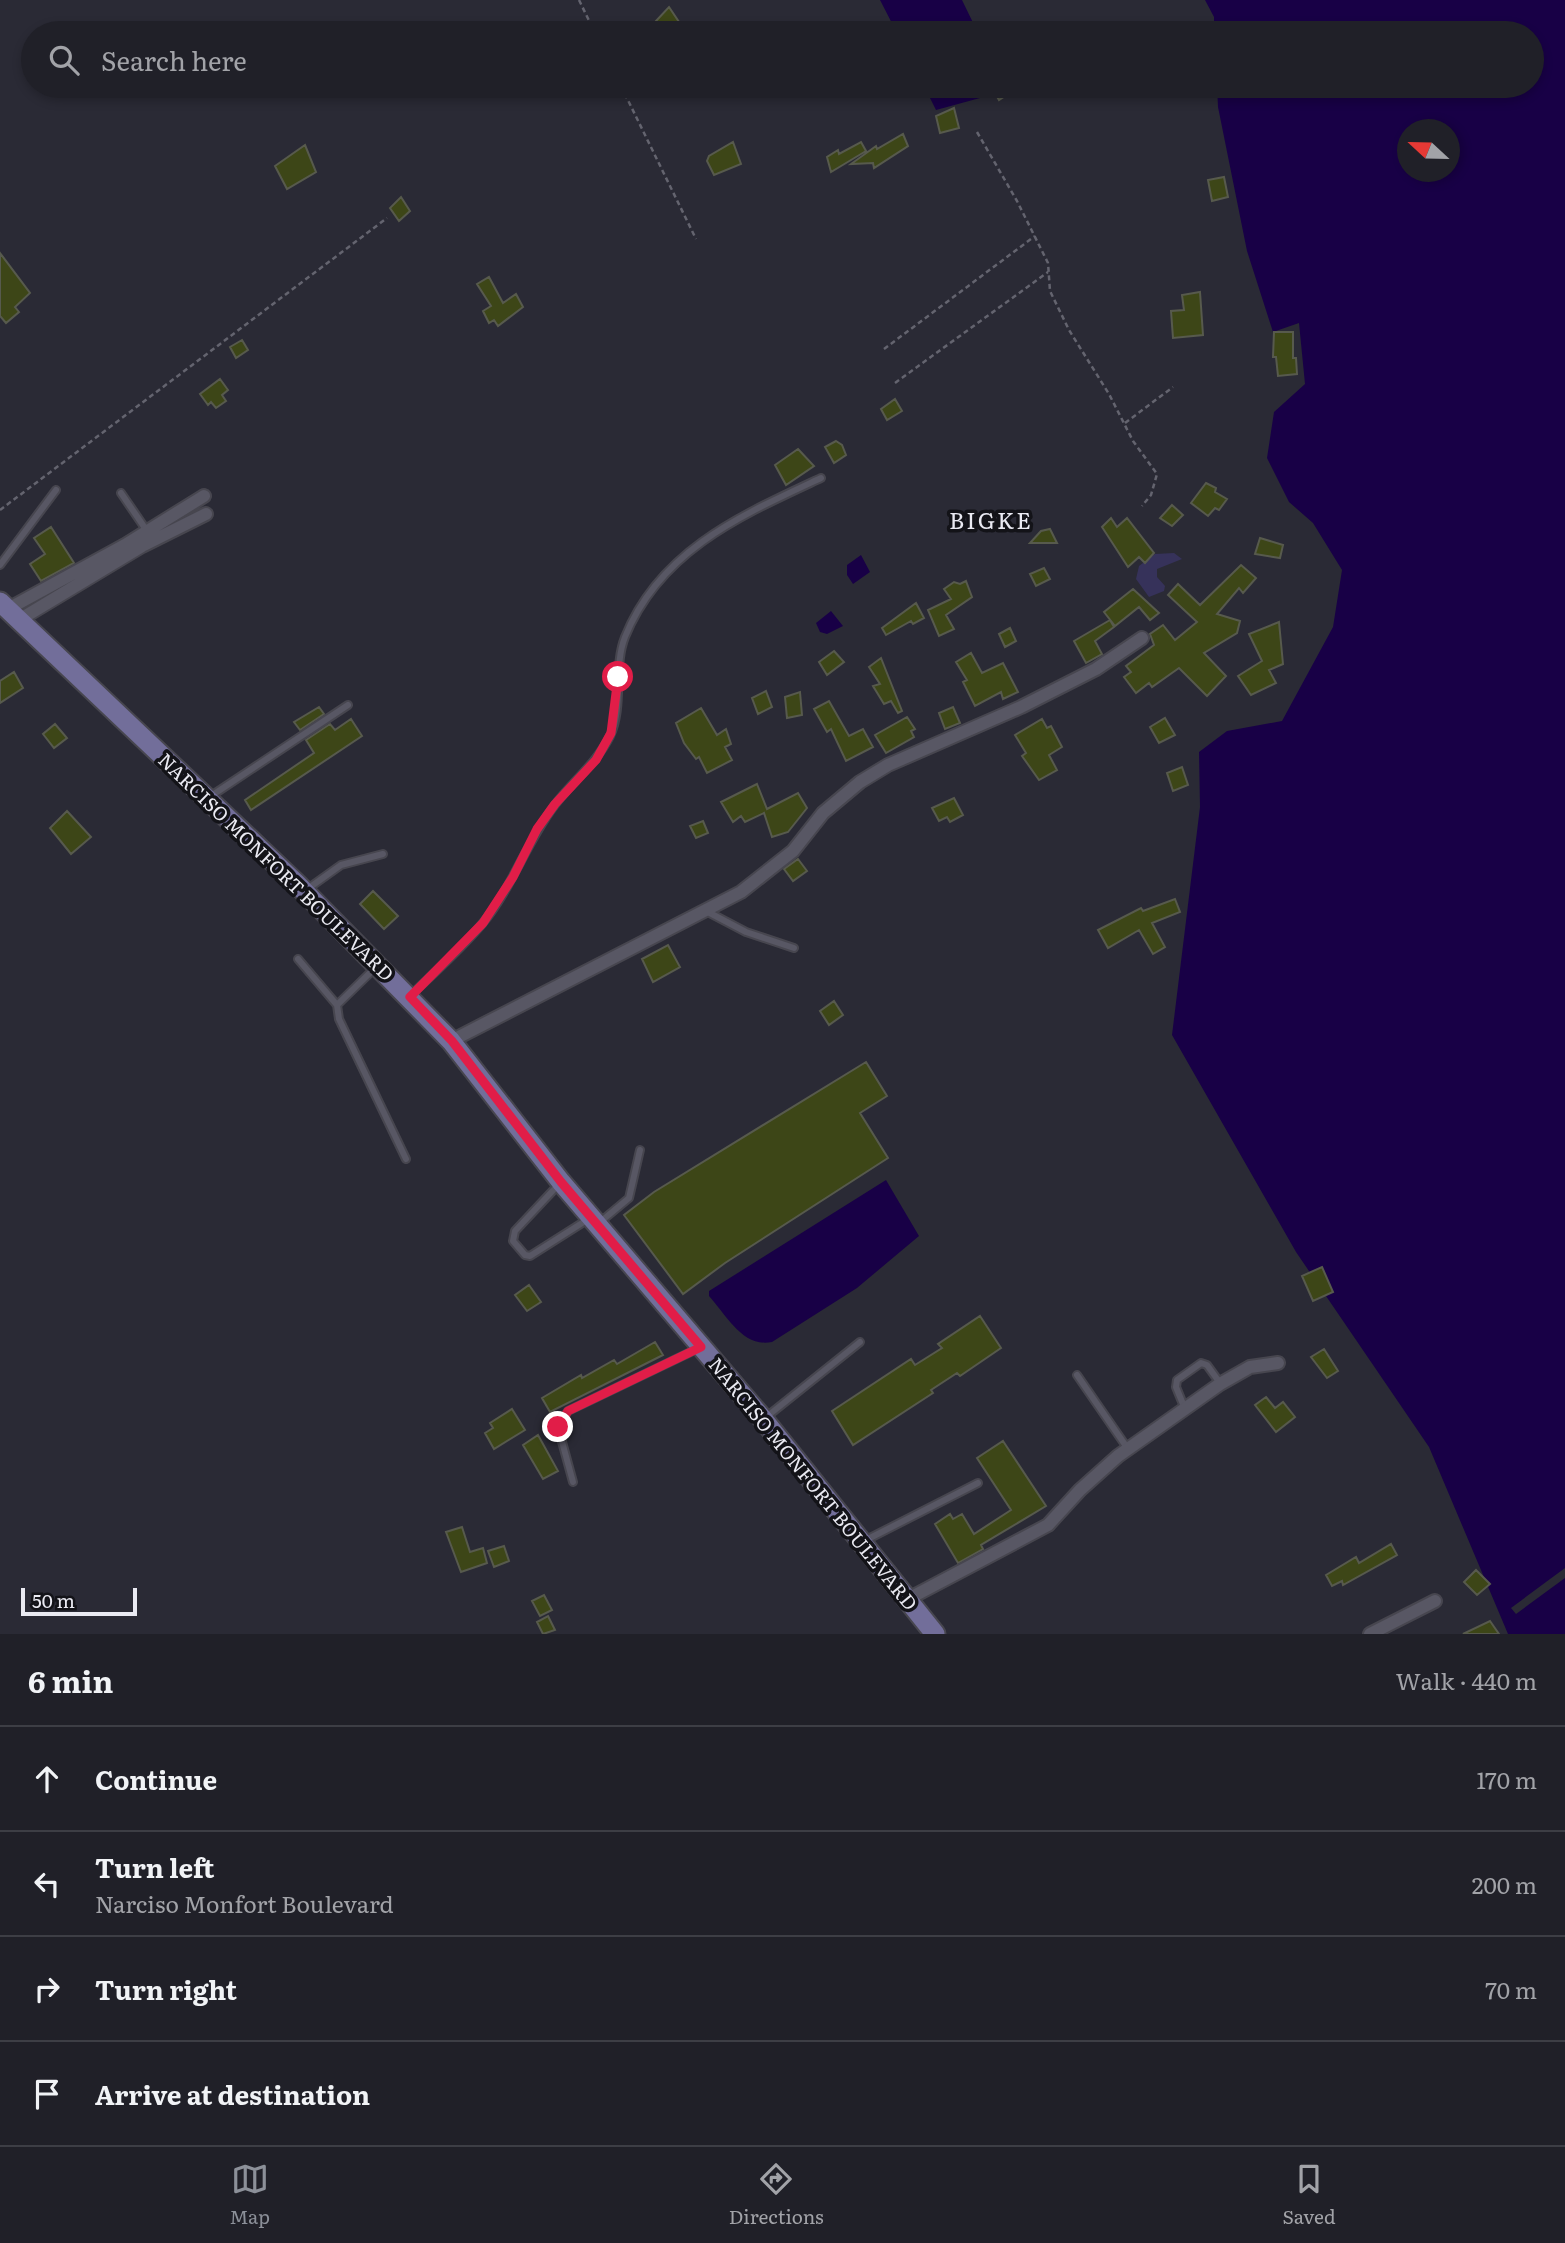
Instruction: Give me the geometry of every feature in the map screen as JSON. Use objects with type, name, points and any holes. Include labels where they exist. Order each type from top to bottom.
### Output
[{"type":"main road","name":"NARCISO MONFORT BOULEVARD","points":[[9,610],[304,891],[452,1041],[561,1182],[763,1419],[934,1634]]},
{"type":"street","points":[[9,610],[204,496]]},
{"type":"street","points":[[9,610],[108,565],[206,514]]},
{"type":"street","points":[[452,1041],[741,892],[793,851],[823,813],[860,782],[888,765],[1021,707],[1096,669],[1142,638]]},
{"type":"street","points":[[908,1599],[1048,1525],[1080,1490],[1128,1448],[1220,1384],[1251,1367],[1278,1363]]},
{"type":"street","points":[[1370,1634],[1435,1601]]},
{"type":"lane","points":[[410,997],[483,923],[513,877],[537,829],[555,804],[596,760],[611,733],[624,638],[653,585],[689,550],[732,520],[821,478]]},
{"type":"lane","points":[[0,565],[56,490]]},
{"type":"lane","points":[[121,493],[147,531]]},
{"type":"lane","points":[[207,799],[348,705]]},
{"type":"lane","points":[[304,891],[341,865],[383,854]]},
{"type":"lane","points":[[706,911],[746,932],[794,948]]},
{"type":"lane","points":[[298,959],[337,1005],[349,1044],[406,1159]]},
{"type":"lane","points":[[337,1005],[377,965]]},
{"type":"lane","points":[[561,1182],[515,1231],[513,1241],[525,1255],[530,1256],[594,1221],[629,1198],[640,1150]]},
{"type":"lane","points":[[763,1419],[860,1342]]},
{"type":"lane","points":[[573,1482],[558,1427],[568,1411],[701,1347]]},
{"type":"lane","points":[[1185,1409],[1175,1384],[1201,1363],[1207,1365],[1220,1384]]},
{"type":"lane","points":[[1077,1375],[1128,1448]]},
{"type":"lane","points":[[861,1543],[978,1483]]},
{"type":"path","points":[[579,0],[589,21]]},
{"type":"path","points":[[627,98],[696,239]]},
{"type":"path","points":[[976,132],[1035,236],[1049,271],[1048,281],[1058,309],[1157,474],[1151,495],[1142,506]]},
{"type":"path","points":[[0,510],[387,219]]},
{"type":"path","points":[[884,349],[1035,236]]},
{"type":"path","points":[[895,383],[1049,271]]},
{"type":"path","points":[[1125,423],[1173,387]]},
{"type":"shaded area","points":[[880,0],[962,0],[972,21],[891,21]]},
{"type":"shaded area","points":[[1205,0],[1565,0],[1565,1634],[1508,1634],[1429,1447],[1296,1252],[1172,1035],[1200,807],[1199,752],[1227,731],[1282,721],[1333,627],[1342,570],[1313,523],[1289,502],[1267,458],[1274,412],[1305,384],[1299,323],[1273,332],[1247,251],[1218,98],[1544,98],[1544,21],[1214,21]]},
{"type":"shaded area","points":[[930,98],[980,98],[936,110]]},
{"type":"shaded area","points":[[1174,553],[1182,559],[1157,569],[1157,577],[1165,586],[1164,591],[1149,597],[1136,579],[1139,566],[1155,554]]},
{"type":"shaded area","points":[[861,555],[870,572],[853,584],[847,575],[847,565]]},
{"type":"shaded area","points":[[831,611],[843,626],[827,634],[820,632],[816,623]]},
{"type":"shaded area","points":[[886,1180],[919,1236],[857,1288],[772,1342],[762,1343],[736,1329],[709,1296],[709,1291]]},
{"type":"pier","points":[[1565,1568],[1565,1578],[1516,1614],[1511,1608]]},
{"type":"building","points":[[669,7],[678,21],[656,21]]},
{"type":"building","points":[[954,108],[959,128],[940,133],[936,116]]},
{"type":"building","points":[[903,134],[908,146],[874,168],[873,163],[851,164],[876,146],[877,149]]},
{"type":"building","points":[[733,142],[741,164],[714,175],[707,161],[709,156]]},
{"type":"building","points":[[861,142],[866,151],[831,172],[827,157]]},
{"type":"building","points":[[305,145],[316,172],[287,189],[275,166]]},
{"type":"building","points":[[1224,177],[1228,197],[1212,201],[1208,180]]},
{"type":"building","points":[[401,197],[410,211],[399,221],[390,208]]},
{"type":"building","points":[[0,253],[30,293],[15,307],[19,312],[6,323],[0,316]]},
{"type":"building","points":[[489,277],[503,303],[516,294],[523,307],[498,326],[494,320],[489,323],[483,311],[491,306],[477,284]]},
{"type":"building","points":[[1200,292],[1203,335],[1173,338],[1171,311],[1184,310],[1182,295]]},
{"type":"building","points":[[1274,332],[1293,332],[1293,358],[1296,358],[1297,374],[1278,376],[1276,357],[1273,357]]},
{"type":"building","points":[[242,340],[248,350],[236,358],[230,347]]},
{"type":"building","points":[[220,379],[228,390],[222,395],[226,401],[216,408],[211,402],[208,405],[200,394]]},
{"type":"building","points":[[895,399],[902,411],[887,420],[881,409]]},
{"type":"building","points":[[836,441],[842,445],[846,455],[834,463],[825,447]]},
{"type":"building","points":[[798,449],[814,466],[786,485],[775,465]]},
{"type":"building","points":[[1206,483],[1227,499],[1219,510],[1215,508],[1208,516],[1191,503]]},
{"type":"building","points":[[1172,505],[1183,515],[1172,526],[1160,518]]},
{"type":"building","points":[[1111,518],[1117,527],[1127,518],[1154,553],[1145,563],[1139,557],[1128,567],[1102,527]]},
{"type":"building","points":[[51,527],[74,563],[41,581],[30,564],[45,554],[34,538]]},
{"type":"building","points":[[1050,529],[1057,543],[1030,543],[1041,531]]},
{"type":"building","points":[[1260,538],[1283,545],[1280,558],[1255,554]]},
{"type":"building","points":[[1241,565],[1256,578],[1243,593],[1239,588],[1217,614],[1240,621],[1237,633],[1204,653],[1226,676],[1207,696],[1179,668],[1152,687],[1149,683],[1136,693],[1124,677],[1131,672],[1126,666],[1154,645],[1150,634],[1163,625],[1175,640],[1197,622],[1168,595],[1178,584],[1200,605]]},
{"type":"building","points":[[1044,568],[1050,579],[1036,586],[1030,574]]},
{"type":"building","points":[[966,581],[972,597],[946,615],[954,629],[939,636],[928,610],[951,599],[944,589],[954,582],[960,584]]},
{"type":"building","points":[[1133,589],[1159,613],[1150,620],[1139,607],[1115,626],[1104,612]]},
{"type":"building","points":[[916,603],[924,618],[913,624],[911,621],[886,635],[882,628]]},
{"type":"building","points":[[1110,620],[1114,627],[1095,641],[1102,654],[1086,663],[1074,641]]},
{"type":"building","points":[[1279,622],[1283,664],[1269,670],[1276,683],[1251,695],[1238,676],[1262,661],[1249,634]]},
{"type":"building","points":[[1010,628],[1016,641],[1005,647],[999,634]]},
{"type":"building","points":[[834,651],[844,662],[827,675],[819,662]]},
{"type":"building","points":[[971,653],[982,673],[1003,663],[1018,692],[1003,699],[1001,692],[975,706],[963,682],[967,680],[956,662]]},
{"type":"building","points":[[881,658],[902,711],[898,713],[891,701],[884,704],[873,686],[880,684],[869,667]]},
{"type":"building","points":[[14,672],[23,688],[0,703],[0,681]]},
{"type":"building","points":[[766,691],[772,707],[758,714],[752,698]]},
{"type":"building","points":[[800,692],[802,715],[787,718],[785,697]]},
{"type":"building","points":[[829,701],[849,736],[863,729],[873,747],[846,761],[831,729],[827,732],[814,709]]},
{"type":"building","points":[[319,707],[324,714],[300,730],[294,722]]},
{"type":"building","points":[[953,707],[960,723],[945,729],[939,713]]},
{"type":"building","points":[[701,708],[717,735],[726,729],[731,744],[725,747],[732,760],[707,773],[699,757],[696,759],[684,743],[676,723]]},
{"type":"building","points":[[907,717],[915,729],[911,731],[914,737],[886,753],[875,735]]},
{"type":"building","points":[[1165,718],[1175,735],[1159,743],[1150,727]]},
{"type":"building","points":[[351,719],[362,736],[251,810],[245,800],[314,753],[306,740],[330,724],[335,730]]},
{"type":"building","points":[[1042,719],[1047,728],[1051,726],[1062,747],[1049,755],[1057,770],[1039,780],[1022,756],[1026,753],[1015,735]]},
{"type":"building","points":[[55,724],[67,738],[54,748],[43,734]]},
{"type":"building","points":[[1182,767],[1188,785],[1173,791],[1167,773]]},
{"type":"building","points":[[757,784],[767,809],[798,793],[807,808],[788,832],[772,837],[764,813],[745,822],[741,816],[733,822],[721,802]]},
{"type":"building","points":[[954,798],[963,815],[950,822],[947,817],[939,821],[932,808]]},
{"type":"building","points":[[67,811],[91,837],[71,854],[50,828]]},
{"type":"building","points":[[703,821],[708,833],[696,838],[690,826]]},
{"type":"building","points":[[798,859],[807,871],[793,881],[784,869]]},
{"type":"building","points":[[373,891],[398,916],[384,929],[360,904]]},
{"type":"building","points":[[1175,899],[1180,912],[1152,923],[1165,947],[1153,954],[1139,930],[1108,948],[1098,930],[1141,908],[1143,911]]},
{"type":"building","points":[[668,945],[680,967],[653,982],[642,959]]},
{"type":"building","points":[[834,1001],[843,1015],[829,1025],[820,1011]]},
{"type":"building","points":[[866,1062],[887,1096],[860,1113],[888,1158],[725,1263],[683,1294],[624,1215],[654,1192]]},
{"type":"building","points":[[1322,1267],[1333,1292],[1313,1301],[1302,1276]]},
{"type":"building","points":[[529,1285],[541,1302],[527,1311],[515,1295]]},
{"type":"building","points":[[980,1316],[1001,1348],[960,1376],[957,1373],[931,1390],[933,1393],[853,1445],[832,1411],[911,1359],[915,1365],[942,1348],[938,1344]]},
{"type":"building","points":[[655,1342],[663,1355],[550,1412],[542,1398],[581,1375],[582,1378],[614,1360],[617,1364]]},
{"type":"building","points":[[1324,1349],[1338,1371],[1327,1378],[1311,1357]]},
{"type":"building","points":[[1266,1397],[1275,1408],[1283,1402],[1295,1417],[1276,1432],[1255,1405]]},
{"type":"building","points":[[512,1409],[525,1430],[494,1449],[485,1433],[493,1428],[490,1423]]},
{"type":"building","points":[[538,1435],[558,1471],[543,1479],[523,1445]]},
{"type":"building","points":[[1003,1441],[1046,1506],[981,1545],[983,1549],[958,1563],[935,1524],[950,1514],[953,1519],[962,1514],[974,1534],[1011,1510],[977,1458]]},
{"type":"building","points":[[462,1527],[470,1552],[483,1548],[487,1563],[461,1572],[446,1532]]},
{"type":"building","points":[[1391,1544],[1397,1555],[1343,1585],[1342,1581],[1332,1586],[1326,1575],[1356,1557],[1359,1563]]},
{"type":"building","points":[[504,1546],[509,1561],[494,1567],[488,1551]]},
{"type":"building","points":[[1476,1570],[1490,1584],[1477,1595],[1464,1582]]},
{"type":"building","points":[[544,1595],[552,1610],[540,1616],[532,1601]]},
{"type":"building","points":[[548,1616],[555,1630],[543,1634],[537,1622]]},
{"type":"building","points":[[1490,1621],[1499,1634],[1463,1634]]},
{"type":"district","name":"BIGKE","points":[[991,521]]},
{"type":"route","points":[[558,1427],[568,1411],[701,1347],[561,1182],[452,1041],[410,997],[483,923],[513,877],[537,829],[555,804],[596,760],[611,733],[618,677]]}]
